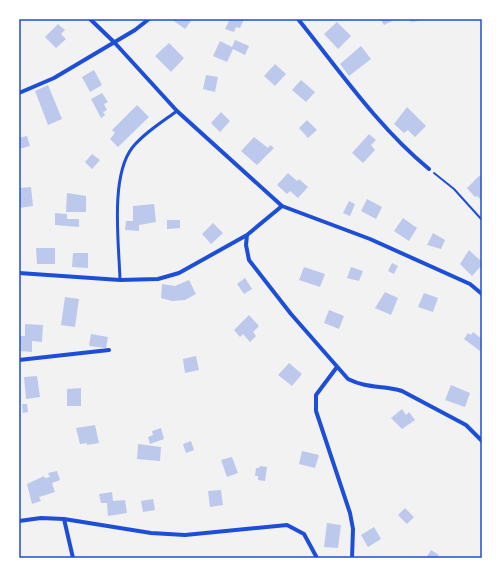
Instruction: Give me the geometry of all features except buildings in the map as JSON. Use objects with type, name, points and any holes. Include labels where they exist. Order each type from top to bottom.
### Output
[{"type":"street","points":[[90,19],[114,42],[177,111],[282,206],[370,239],[470,284],[482,294]]},
{"type":"street","points":[[19,93],[54,78],[135,30],[149,19]]},
{"type":"street","points":[[298,19],[386,128],[405,149],[429,169]]},
{"type":"street","points":[[19,273],[120,280],[158,279],[179,273],[247,235],[282,206]]},
{"type":"street","points":[[247,235],[246,245],[249,260],[278,298],[348,379],[360,385],[391,388],[402,391],[466,425],[482,440]]},
{"type":"street","points":[[19,360],[109,350]]},
{"type":"street","points":[[337,367],[316,395],[316,411],[350,513],[353,529],[352,558]]},
{"type":"street","points":[[19,521],[41,518],[64,519],[151,533],[185,535],[287,525],[304,534],[317,558]]},
{"type":"street","points":[[64,519],[73,558]]},
{"type":"lane","points":[[120,280],[118,204],[120,173],[124,161],[141,138],[177,111]]},
{"type":"path","points":[[429,169],[454,189],[482,220]]}]
